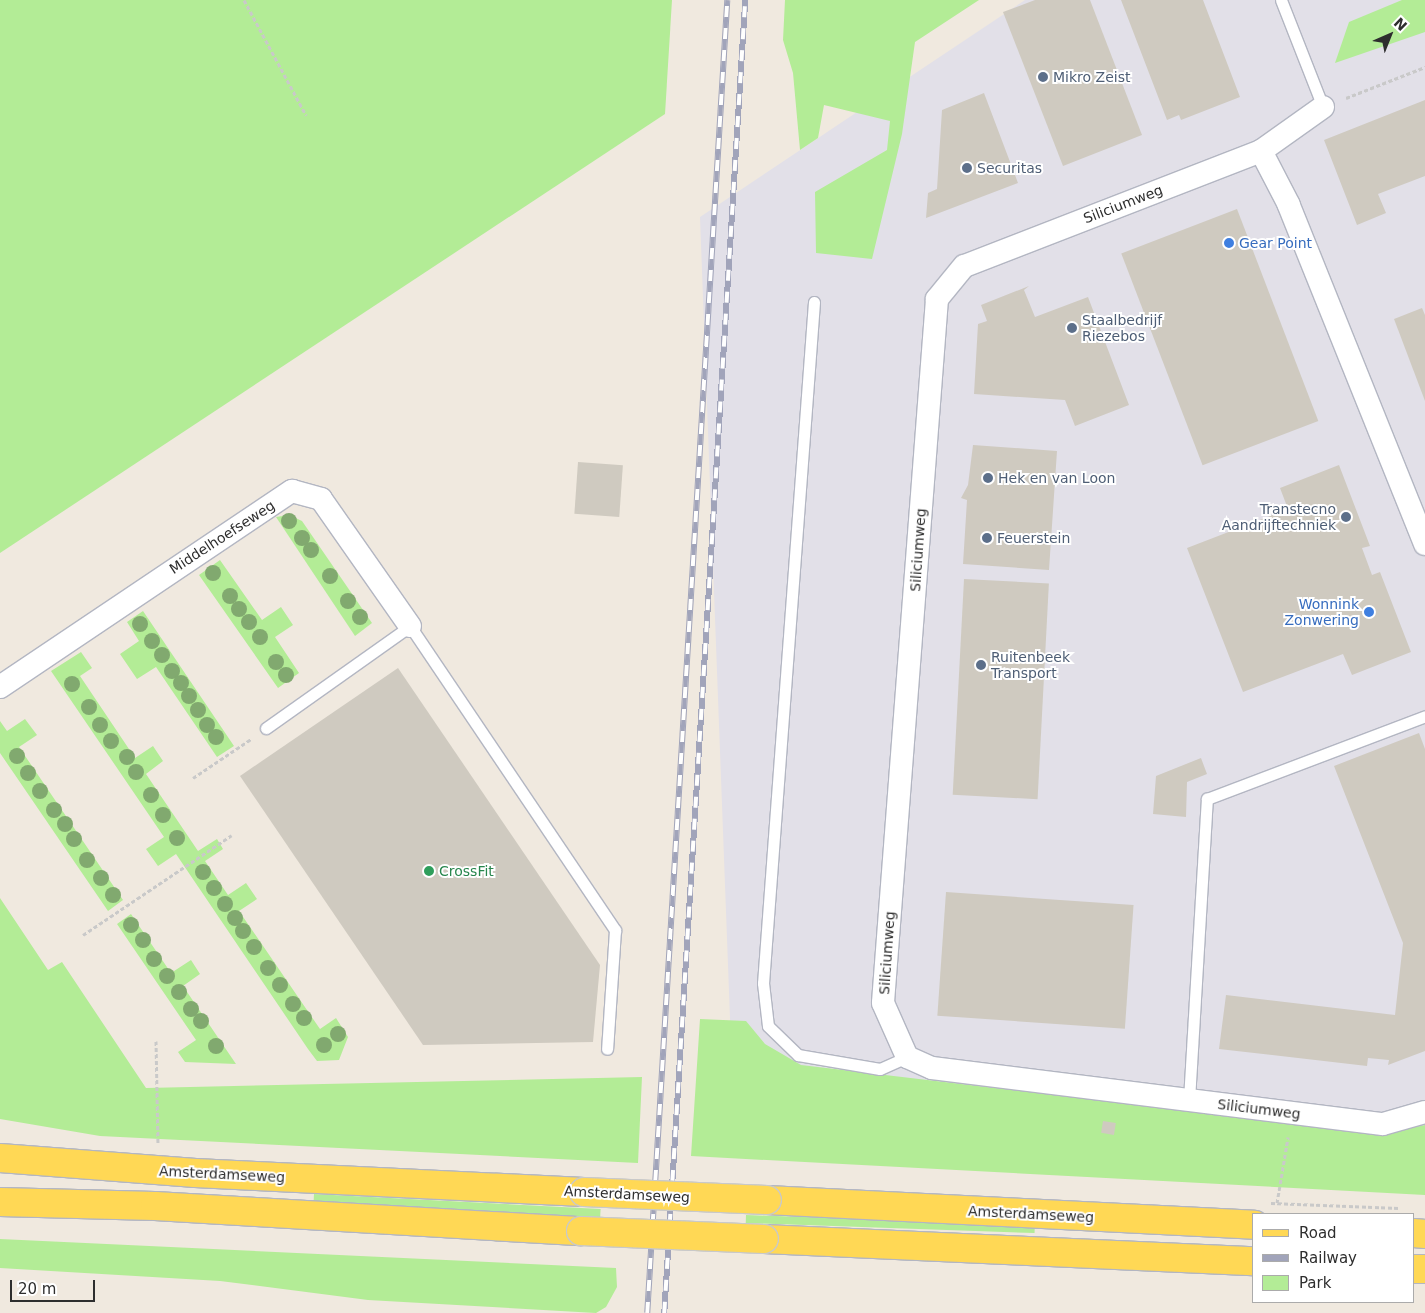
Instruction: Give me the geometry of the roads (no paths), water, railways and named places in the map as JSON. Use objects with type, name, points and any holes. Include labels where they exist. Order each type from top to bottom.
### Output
[{"type":"main road","name":"Amsterdamseweg","points":[[0,1158],[195,1173],[1252,1225]]},
{"type":"main road","points":[[0,1202],[155,1206],[581,1231],[1252,1261]]},
{"type":"street","name":"Siliciumweg","points":[[1323,107],[1261,151],[964,266],[937,299],[883,1003],[907,1057],[932,1068],[1383,1124],[1425,1112]]},
{"type":"street","points":[[1261,151],[1289,205],[1425,544]]},
{"type":"street","name":"Middelhoefseweg","points":[[0,687],[292,491],[321,498],[410,626]]},
{"type":"lane","points":[[1281,0],[1323,107]]},
{"type":"lane","points":[[814,302],[763,983],[768,1026],[798,1054],[880,1069],[907,1057]]},
{"type":"lane","points":[[266,728],[410,626],[615,930],[607,1049]]},
{"type":"lane","points":[[1189,1100],[1207,799],[1425,716]]},
{"type":"railway","points":[[647,1313],[727,0]]},
{"type":"railway","points":[[664,1313],[745,0]]},
{"type":"place","name":"Mikro Zeist","points":[[1043,77]]},
{"type":"place","name":"Securitas","points":[[967,168]]},
{"type":"place","name":"Gear Point","points":[[1229,243]]},
{"type":"place","name":"Staalbedrijf Riezebos","points":[[1072,328]]},
{"type":"place","name":"Hek en van Loon","points":[[988,478]]},
{"type":"place","name":"Transtecno Aandrijftechniek","points":[[1346,517]]},
{"type":"place","name":"Feuerstein","points":[[987,538]]},
{"type":"place","name":"Wonnink Zonwering","points":[[1369,612]]},
{"type":"place","name":"Ruitenbeek Transport","points":[[981,665]]},
{"type":"place","name":"CrossFit","points":[[429,871]]}]
